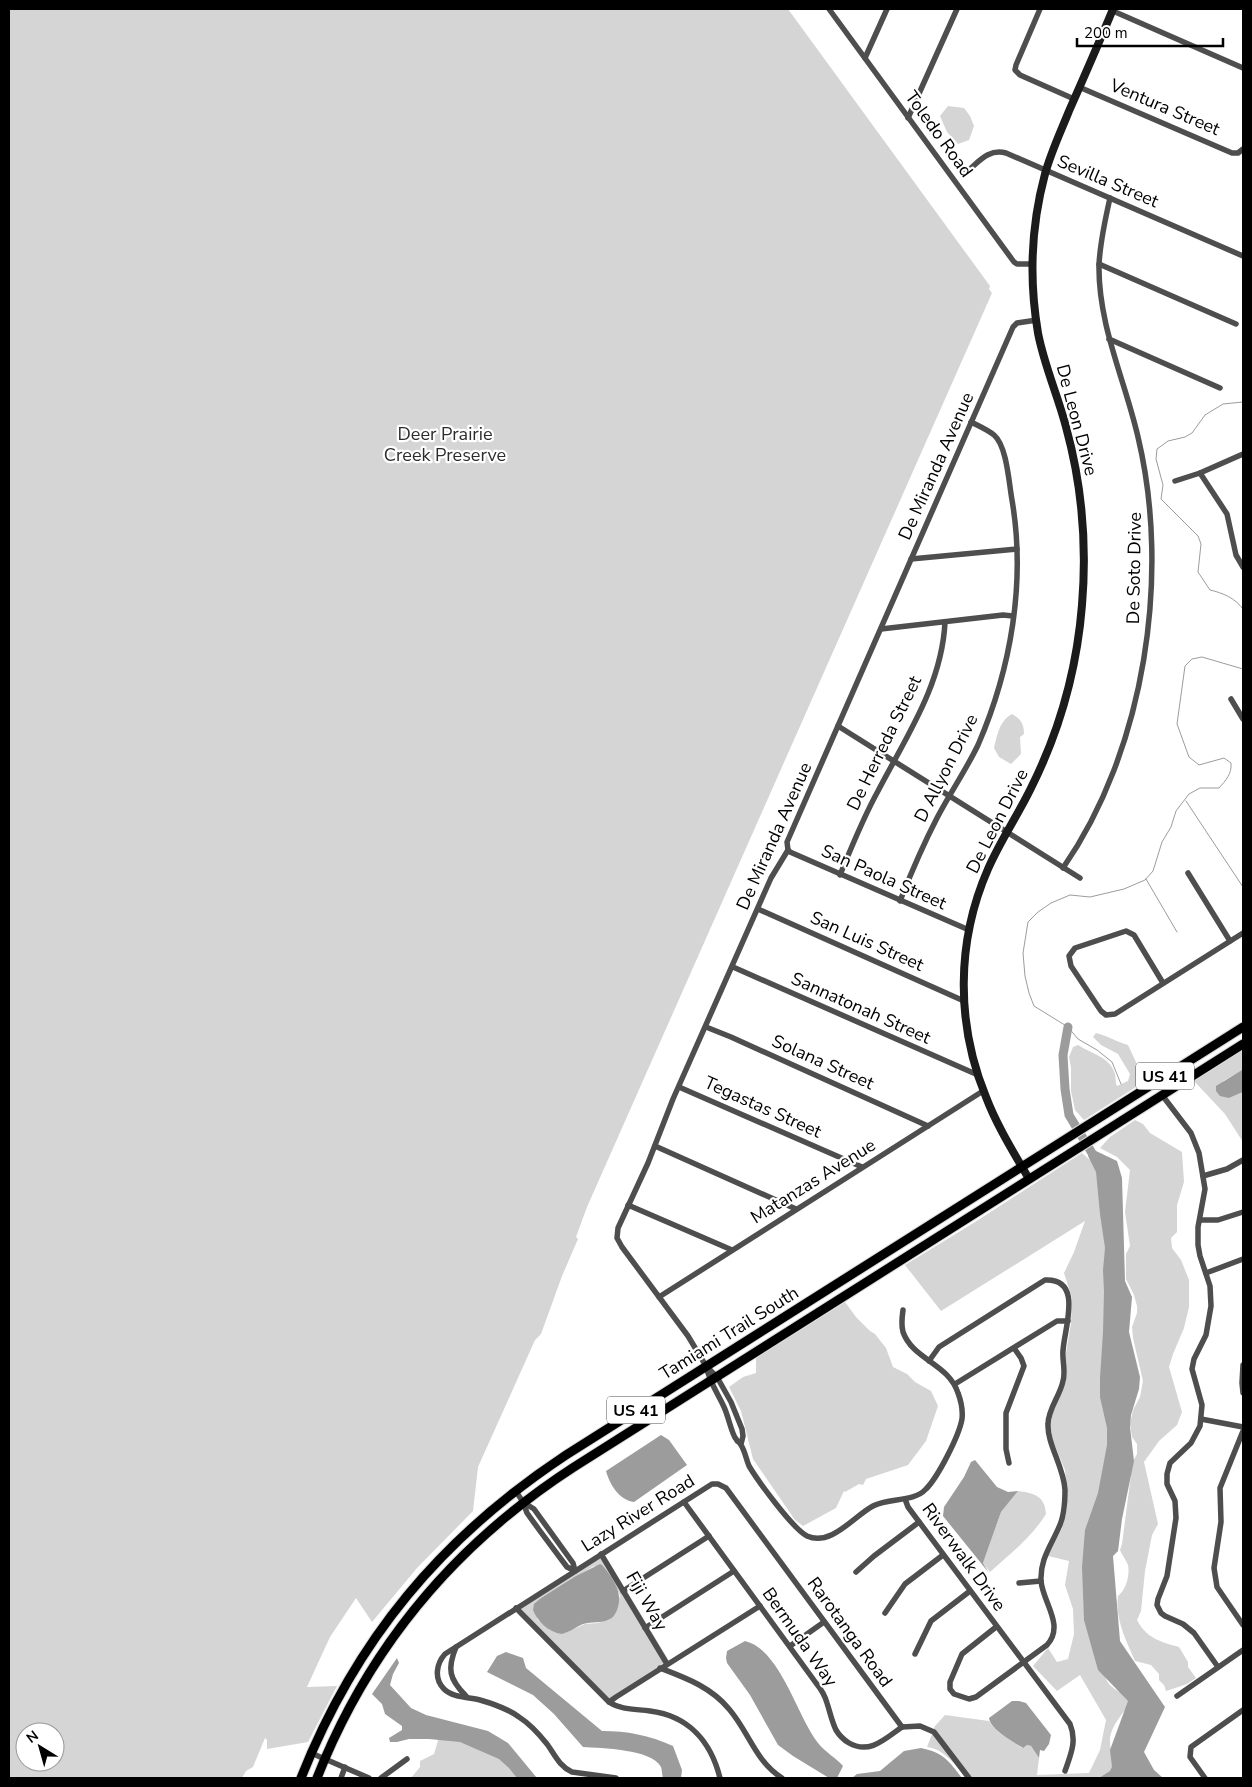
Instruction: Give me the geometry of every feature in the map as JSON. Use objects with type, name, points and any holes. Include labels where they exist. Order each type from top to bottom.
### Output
[{"type":"main road","name":"Tamiami Trail South","points":[[301,1778],[324,1725],[349,1677],[401,1602],[448,1548],[515,1490],[706,1366],[1243,1027]]},
{"type":"main road","name":"Tamiami Trail South","points":[[317,1778],[338,1730],[363,1682],[391,1638],[411,1612],[465,1552],[523,1502],[574,1467],[1243,1044]]},
{"type":"street","name":"Toledo Road","points":[[829,9],[1014,262],[1017,264],[1033,264]]},
{"type":"street","points":[[865,58],[887,9]]},
{"type":"street","points":[[908,118],[957,9]]},
{"type":"street","points":[[1040,9],[1015,70],[1020,75],[1074,99]]},
{"type":"street","points":[[1113,10],[1243,68]]},
{"type":"street","name":"De Leon Drive","points":[[1030,1179],[983,1091],[967,1029],[964,1001],[964,968],[969,930],[983,880],[1043,762],[1061,714],[1076,655],[1083,602],[1084,541],[1078,481],[1067,429],[1046,364],[1037,320],[1032,280],[1036,218],[1046,170],[1079,87],[1113,10]]},
{"type":"street","name":"Ventura Street","points":[[1079,87],[1232,153],[1241,151]]},
{"type":"street","name":"Sevilla Street","points":[[965,173],[986,156],[995,151],[1000,151],[1243,256]]},
{"type":"street","name":"De Soto Drive","points":[[1063,868],[1092,819],[1116,764],[1135,700],[1150,618],[1153,546],[1149,498],[1138,437],[1109,339],[1102,305],[1099,264],[1104,224],[1110,198]]},
{"type":"street","points":[[1099,264],[1236,324]]},
{"type":"street","name":"De Miranda Avenue","points":[[706,1366],[688,1336],[617,1238],[618,1228],[771,878],[788,850],[787,842],[1013,327],[1016,323],[1037,320]]},
{"type":"street","points":[[1109,339],[1220,388]]},
{"type":"street","name":"D Allyon Drive","points":[[900,901],[922,848],[977,747],[1006,662],[1013,616],[1017,580],[1017,549],[1013,505],[1001,444],[994,435],[971,422]]},
{"type":"street","points":[[1175,481],[1200,473],[1243,454]]},
{"type":"street","points":[[1200,473],[1227,514],[1236,555],[1243,567]]},
{"type":"street","points":[[912,559],[1017,549]]},
{"type":"street","points":[[881,629],[1002,615],[1013,616]]},
{"type":"street","name":"De Herreda Street","points":[[840,875],[868,809],[917,720],[930,690],[941,653],[946,622]]},
{"type":"street","points":[[1231,699],[1243,719]]},
{"type":"street","points":[[838,726],[1080,878]]},
{"type":"street","name":"San Paola Street","points":[[788,850],[840,875],[969,930]]},
{"type":"street","points":[[1188,873],[1230,941]]},
{"type":"street","name":"San Luis Street","points":[[758,909],[964,1001]]},
{"type":"street","points":[[1164,983],[1134,935],[1126,931],[1075,948],[1070,956],[1070,966],[1101,1012],[1106,1015],[1113,1015],[1164,983],[1230,941],[1243,932]]},
{"type":"street","name":"Sannatonah Street","points":[[733,968],[978,1075]]},
{"type":"street","name":"Solana Street","points":[[706,1027],[928,1126]]},
{"type":"street","name":"Tegastas Street","points":[[679,1087],[862,1168]]},
{"type":"street","name":"Matanzas Avenue","points":[[659,1297],[983,1091]]},
{"type":"street","points":[[1162,1095],[1193,1137],[1199,1152],[1204,1192],[1198,1233],[1199,1251],[1211,1298],[1210,1319],[1206,1334],[1194,1359],[1192,1369],[1201,1402],[1201,1419],[1195,1438],[1187,1448],[1174,1458],[1168,1468],[1166,1479],[1175,1502],[1176,1518],[1167,1576],[1157,1605],[1161,1613],[1183,1624],[1194,1633],[1218,1667]]},
{"type":"street","points":[[655,1146],[796,1209]]},
{"type":"street","points":[[1203,1176],[1227,1169],[1243,1160]]},
{"type":"street","points":[[628,1205],[732,1250]]},
{"type":"street","points":[[1200,1220],[1218,1220],[1243,1212]]},
{"type":"street","points":[[1206,1273],[1243,1259]]},
{"type":"street","points":[[929,1361],[939,1347],[1045,1280],[1061,1283],[1066,1290],[1069,1303],[1068,1321],[1062,1349],[1065,1372],[1064,1380],[1051,1411],[1048,1424],[1051,1441],[1062,1470],[1065,1490],[1064,1510],[1060,1526],[1046,1552],[1041,1581],[1054,1622],[1054,1631],[1047,1645],[976,1697],[969,1698],[952,1692],[950,1682],[962,1654],[996,1627]]},
{"type":"street","points":[[903,1310],[902,1326],[906,1339],[916,1351],[946,1374],[955,1384],[962,1411],[957,1434],[928,1488],[921,1494],[905,1498]]},
{"type":"street","points":[[955,1384],[1057,1321],[1068,1321]]},
{"type":"street","points":[[1009,1463],[1006,1449],[1006,1413],[1024,1366],[1014,1348]]},
{"type":"street","points":[[1243,1365],[1243,1393]]},
{"type":"street","name":"Riverwalk Drive","points":[[706,1366],[714,1380],[735,1438],[741,1444],[750,1467],[796,1529],[810,1537],[827,1537],[875,1505],[905,1498],[908,1507],[943,1555],[1067,1719],[1074,1738],[1073,1749],[1065,1771]]},
{"type":"street","points":[[1201,1419],[1243,1426]]},
{"type":"street","points":[[1243,1431],[1220,1488],[1221,1522],[1214,1568],[1214,1577],[1218,1587],[1243,1625]]},
{"type":"street","name":"Lazy River Road","points":[[616,1778],[567,1770],[560,1764],[539,1734],[519,1717],[494,1704],[449,1693],[438,1679],[439,1662],[445,1654],[516,1608],[712,1484],[718,1484]]},
{"type":"street","name":"Rarotanga Road","points":[[718,1484],[726,1488],[902,1727]]},
{"type":"street","name":"Lazy River Road","points":[[515,1490],[523,1502],[527,1513],[567,1568],[575,1571]]},
{"type":"street","name":"Lazy River Road","points":[[523,1502],[534,1509],[573,1563],[575,1571]]},
{"type":"street","name":"Bermuda Way","points":[[684,1502],[821,1690],[840,1736],[848,1743],[861,1747],[874,1746],[902,1727]]},
{"type":"street","points":[[856,1572],[919,1522]]},
{"type":"street","points":[[540,1531],[546,1527]]},
{"type":"street","points":[[623,1591],[709,1536]]},
{"type":"street","name":"Fiji Way","points":[[601,1554],[667,1664]]},
{"type":"street","points":[[885,1613],[904,1584],[943,1555]]},
{"type":"street","points":[[645,1628],[734,1571]]},
{"type":"street","points":[[1019,1583],[1041,1581]]},
{"type":"street","points":[[915,1654],[931,1621],[970,1591]]},
{"type":"street","points":[[609,1702],[760,1606]]},
{"type":"street","points":[[516,1608],[609,1702],[618,1707],[666,1714],[695,1731],[707,1745],[714,1758],[720,1778]]},
{"type":"street","points":[[790,1646],[824,1622]]},
{"type":"street","points":[[456,1647],[451,1658],[451,1673],[455,1684],[467,1697]]},
{"type":"street","points":[[1177,1696],[1243,1650]]},
{"type":"street","points":[[660,1668],[698,1683],[722,1701],[738,1720],[762,1761],[770,1770],[782,1778]]},
{"type":"street","points":[[1205,1778],[1190,1756],[1191,1747],[1243,1710]]},
{"type":"street","points":[[902,1727],[920,1726],[934,1732],[970,1778]]},
{"type":"street","points":[[311,1753],[369,1778]]},
{"type":"street","points":[[381,1778],[407,1760]]},
{"type":"street","points":[[341,1778],[345,1767]]},
{"type":"green space","name":"Deer Prairie Creek Preserve","points":[[9,9],[788,9],[990,286],[989,289],[992,293],[587,1207],[576,1237],[578,1239],[541,1334],[535,1340],[478,1467],[473,1511],[417,1568],[372,1622],[356,1598],[330,1637],[307,1687],[337,1686],[308,1742],[267,1749],[267,1740],[265,1738],[253,1767],[246,1771],[242,1778],[9,1778]]},
{"type":"green space","points":[[948,106],[964,108],[970,116],[974,126],[969,140],[958,144],[947,132],[940,116]]},
{"type":"green space","points":[[1012,714],[1021,722],[1024,734],[1020,737],[1021,754],[1011,764],[999,757],[994,748],[1002,724]]},
{"type":"green space","points":[[1096,1033],[1128,1045],[1142,1075],[1139,1085],[1084,1120],[1075,1110],[1071,1091],[1069,1057],[1073,1047],[1078,1045],[1105,1060],[1113,1068],[1117,1086],[1128,1081],[1130,1074],[1118,1054],[1101,1045],[1093,1037]]},
{"type":"green space","points":[[1243,1048],[1243,1070],[1223,1081],[1229,1098],[1243,1092],[1243,1142],[1225,1114],[1194,1081]]},
{"type":"green space","points":[[1135,1120],[1143,1124],[1150,1133],[1182,1152],[1184,1182],[1177,1205],[1177,1232],[1171,1238],[1172,1248],[1181,1260],[1189,1280],[1189,1307],[1184,1328],[1169,1367],[1182,1412],[1177,1425],[1159,1441],[1144,1462],[1158,1524],[1152,1535],[1145,1571],[1141,1611],[1137,1620],[1149,1635],[1179,1647],[1188,1662],[1188,1667],[1196,1678],[1187,1684],[1166,1691],[1164,1685],[1159,1680],[1159,1674],[1151,1665],[1135,1661],[1122,1630],[1118,1613],[1118,1596],[1127,1582],[1128,1574],[1128,1565],[1120,1550],[1131,1465],[1137,1454],[1137,1444],[1132,1437],[1130,1424],[1133,1410],[1140,1397],[1143,1381],[1132,1327],[1137,1313],[1137,1306],[1126,1279],[1126,1254],[1130,1246],[1125,1212],[1130,1170],[1117,1157],[1100,1148],[1110,1137]]},
{"type":"green space","points":[[1082,1153],[1100,1173],[1104,1221],[1111,1414],[1102,1664],[1107,1681],[1113,1688],[1128,1697],[1130,1703],[1113,1727],[1111,1734],[1111,1748],[1116,1769],[1102,1778],[965,1778],[954,1763],[944,1754],[927,1747],[935,1726],[945,1715],[989,1721],[999,1732],[1022,1748],[1027,1745],[1031,1746],[1039,1758],[1037,1775],[1089,1773],[1100,1750],[1106,1720],[1080,1675],[1057,1691],[1033,1666],[1048,1648],[1057,1662],[1068,1659],[1074,1634],[1073,1609],[1065,1585],[1069,1561],[1048,1556],[1062,1528],[1067,1510],[1065,1470],[1053,1441],[1050,1425],[1053,1412],[1066,1381],[1067,1372],[1065,1359],[1071,1323],[1072,1298],[1064,1273],[1085,1221],[941,1311],[905,1265]]},
{"type":"green space","points":[[845,1302],[856,1317],[875,1334],[886,1348],[893,1367],[907,1374],[915,1382],[931,1391],[938,1406],[926,1441],[908,1465],[866,1479],[863,1485],[859,1484],[844,1491],[836,1508],[803,1526],[795,1520],[753,1459],[741,1411],[729,1387],[743,1377],[756,1373],[756,1358]]},
{"type":"green space","points":[[1018,1491],[1038,1496],[1043,1503],[1046,1514],[1027,1538],[990,1572],[983,1563],[1001,1512]]},
{"type":"green space","points":[[604,1554],[671,1664],[610,1702],[516,1609]],"holes":[[[594,1566],[613,1579],[620,1596],[610,1619],[598,1623],[585,1624],[565,1633],[550,1630],[537,1619],[541,1598]]]},
{"type":"green space","points":[[439,1737],[451,1738],[505,1760],[520,1778],[411,1778],[420,1767],[420,1761],[434,1754]]},
{"type":"shaded area","points":[[1242,1070],[1243,1092],[1229,1098],[1220,1096],[1216,1091],[1216,1086]]},
{"type":"shaded area","points":[[1096,1151],[1117,1161],[1122,1178],[1125,1281],[1132,1297],[1129,1332],[1140,1377],[1130,1427],[1134,1461],[1122,1519],[1118,1551],[1113,1556],[1120,1641],[1165,1707],[1144,1752],[1154,1770],[1163,1778],[1099,1778],[1110,1771],[1112,1767],[1110,1750],[1128,1701],[1098,1670],[1084,1620],[1082,1567],[1085,1530],[1098,1493],[1107,1445],[1107,1428],[1100,1397],[1105,1248],[1096,1172],[1088,1156]]},
{"type":"shaded area","points":[[661,1435],[669,1440],[687,1465],[634,1502],[629,1501],[616,1491],[606,1471]]},
{"type":"shaded area","points":[[975,1460],[997,1487],[1008,1492],[1018,1491],[1001,1512],[983,1563],[989,1573],[943,1516],[944,1507],[964,1477],[971,1462]]},
{"type":"shaded area","points":[[600,1564],[610,1575],[618,1592],[619,1604],[613,1616],[603,1621],[583,1624],[562,1634],[544,1626],[533,1610],[534,1604],[576,1576]]},
{"type":"shaded area","points":[[745,1641],[757,1647],[768,1657],[787,1685],[818,1743],[843,1766],[837,1778],[829,1778],[778,1745],[750,1695],[727,1663],[727,1651]]},
{"type":"shaded area","points":[[506,1652],[523,1658],[526,1668],[602,1731],[638,1734],[673,1746],[682,1770],[681,1778],[663,1778],[661,1767],[648,1756],[613,1749],[583,1747],[554,1714],[533,1695],[487,1672],[497,1656]]},
{"type":"shaded area","points":[[397,1658],[399,1663],[390,1685],[411,1708],[426,1715],[488,1731],[508,1743],[537,1778],[517,1778],[499,1759],[460,1742],[409,1739],[390,1742],[389,1738],[402,1730],[402,1726],[385,1714],[382,1704],[372,1694]]},
{"type":"shaded area","points":[[1012,1701],[1026,1703],[1051,1735],[1049,1744],[1044,1751],[1040,1750],[1039,1758],[1031,1746],[1027,1745],[1023,1748],[1003,1735],[990,1722],[989,1718]]},
{"type":"shaded area","points":[[921,1748],[935,1752],[945,1758],[962,1778],[852,1778],[857,1774],[880,1771],[904,1751]]},
{"type":"waterway","points":[[1243,402],[1223,404],[1205,415],[1192,433],[1185,437],[1168,441],[1157,449],[1156,459],[1163,485],[1161,499],[1198,536],[1201,544],[1198,572],[1210,590],[1228,596],[1243,609]]},
{"type":"waterway","points":[[1121,1084],[1112,1062],[1097,1050],[1078,1039],[1068,1027],[1034,1006],[1025,976],[1023,953],[1028,922],[1051,903],[1070,895],[1090,897],[1124,889],[1145,880],[1153,871],[1162,842],[1171,827],[1176,811],[1189,794],[1200,788],[1219,788],[1231,770],[1231,763],[1224,758],[1199,765],[1189,757],[1177,724],[1185,666],[1192,659],[1202,657],[1243,669]]},
{"type":"waterway","points":[[1186,801],[1243,887]]},
{"type":"waterway","points":[[1146,879],[1177,932]]},
{"type":"waterway","points":[[1068,1027],[1063,1055],[1069,1115],[1098,1163]]}]
